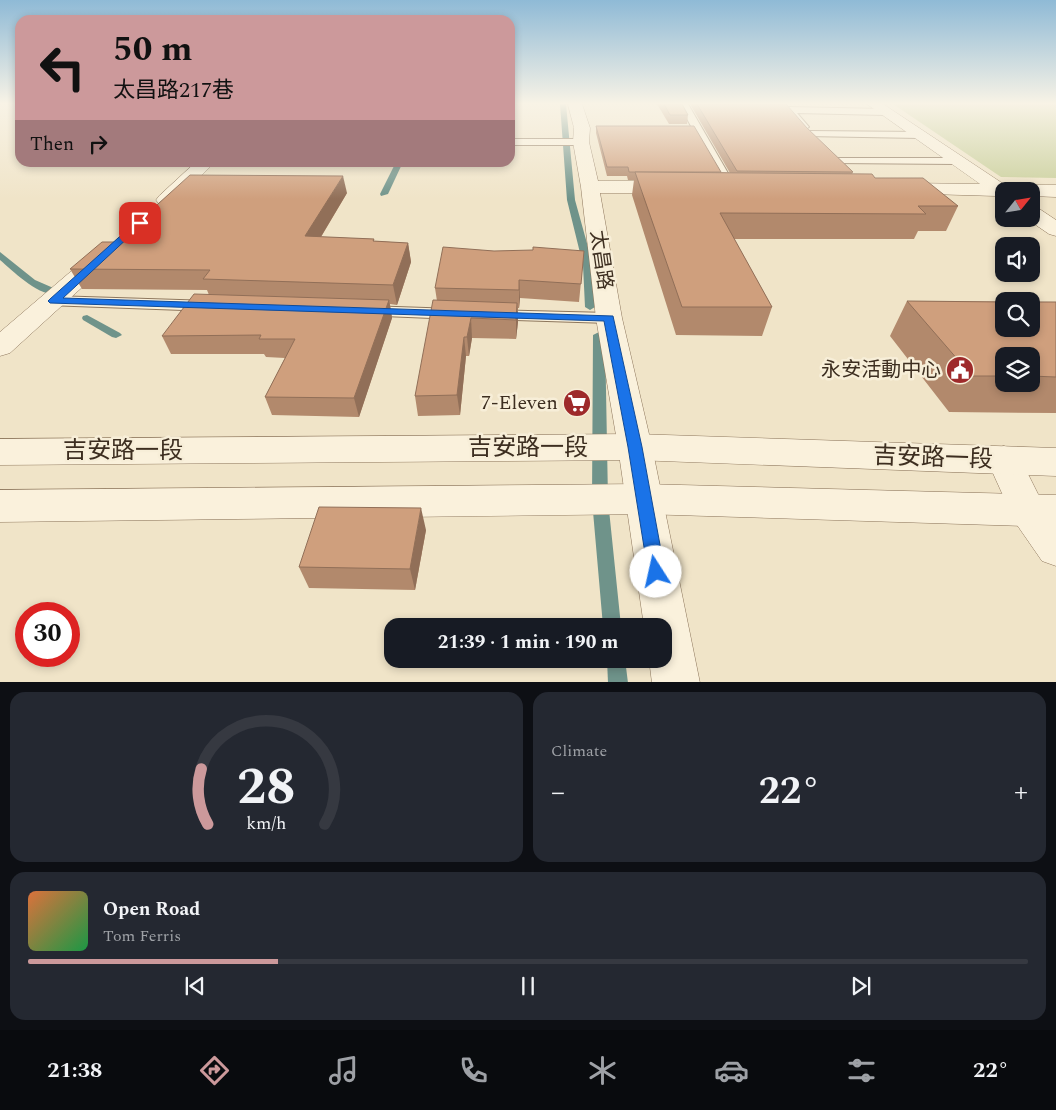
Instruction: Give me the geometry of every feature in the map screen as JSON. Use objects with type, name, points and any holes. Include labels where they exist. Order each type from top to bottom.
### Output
[{"type":"street","name":"太昌路","points":[[583,136],[609,318],[635,447],[676,682]]},
{"type":"street","points":[[921,136],[995,187]]},
{"type":"street","points":[[150,213],[201,167]]},
{"type":"street","points":[[590,187],[690,187]]},
{"type":"street","points":[[710,187],[739,187]]},
{"type":"street","points":[[886,189],[995,192]]},
{"type":"street","points":[[1040,191],[1056,191]]},
{"type":"street","points":[[1040,218],[1056,230]]},
{"type":"street","points":[[0,347],[122,239]]},
{"type":"street","name":"吉安路一段","points":[[0,452],[635,447],[1056,462]]},
{"type":"street","points":[[1004,460],[1042,510],[1056,548]]},
{"type":"street","points":[[0,506],[644,499],[1042,510]]},
{"type":"lane","points":[[515,141],[538,136]]},
{"type":"lane","points":[[698,136],[739,187]]},
{"type":"lane","points":[[812,136],[852,175]]},
{"type":"lane","points":[[831,154],[956,161]]},
{"type":"lane","points":[[54,301],[232,306]]},
{"type":"lane","points":[[351,310],[609,318]]},
{"type":"green space","points":[[940,136],[1056,136],[1056,178],[1001,177]]},
{"type":"building","points":[[599,136],[700,136],[721,172],[629,172],[628,167],[607,167]]},
{"type":"building","points":[[716,136],[815,136],[853,172],[737,171]]},
{"type":"building","points":[[635,172],[872,174],[875,178],[923,178],[958,206],[918,206],[926,214],[720,213],[772,307],[682,307]]},
{"type":"building","points":[[190,175],[343,176],[305,236],[374,239],[373,241],[408,243],[393,285],[203,279],[210,270],[70,269],[102,242],[116,242]]},
{"type":"building","points":[[443,247],[494,251],[533,250],[533,247],[584,251],[581,284],[519,280],[519,290],[435,288]]},
{"type":"building","points":[[194,294],[389,300],[354,398],[265,397],[295,339],[259,339],[261,335],[162,336]]},
{"type":"building","points":[[433,300],[517,303],[516,320],[471,318],[467,337],[464,337],[457,395],[415,396]]},
{"type":"building","points":[[907,301],[995,302],[995,337],[1040,337],[1040,302],[1056,302],[1056,377],[1040,376],[1040,347],[995,347],[995,376],[972,376]]},
{"type":"building","points":[[319,507],[421,508],[410,569],[299,567]]},
{"type":"waterway","points":[[566,136],[571,200],[588,265],[590,307]]},
{"type":"waterway","points":[[384,194],[398,167]]},
{"type":"waterway","points":[[0,255],[32,282],[54,292]]},
{"type":"waterway","points":[[87,318],[116,335]]},
{"type":"waterway","points":[[599,335],[600,500],[611,618]]},
{"type":"waterway","points":[[617,668],[618,682]]},
{"type":"place","name":"永安活動中心","points":[[960,370]]},
{"type":"place","name":"7-Eleven","points":[[577,403]]},
{"type":"route","points":[[140,223],[54,301],[609,318],[635,447],[656,572]]}]
